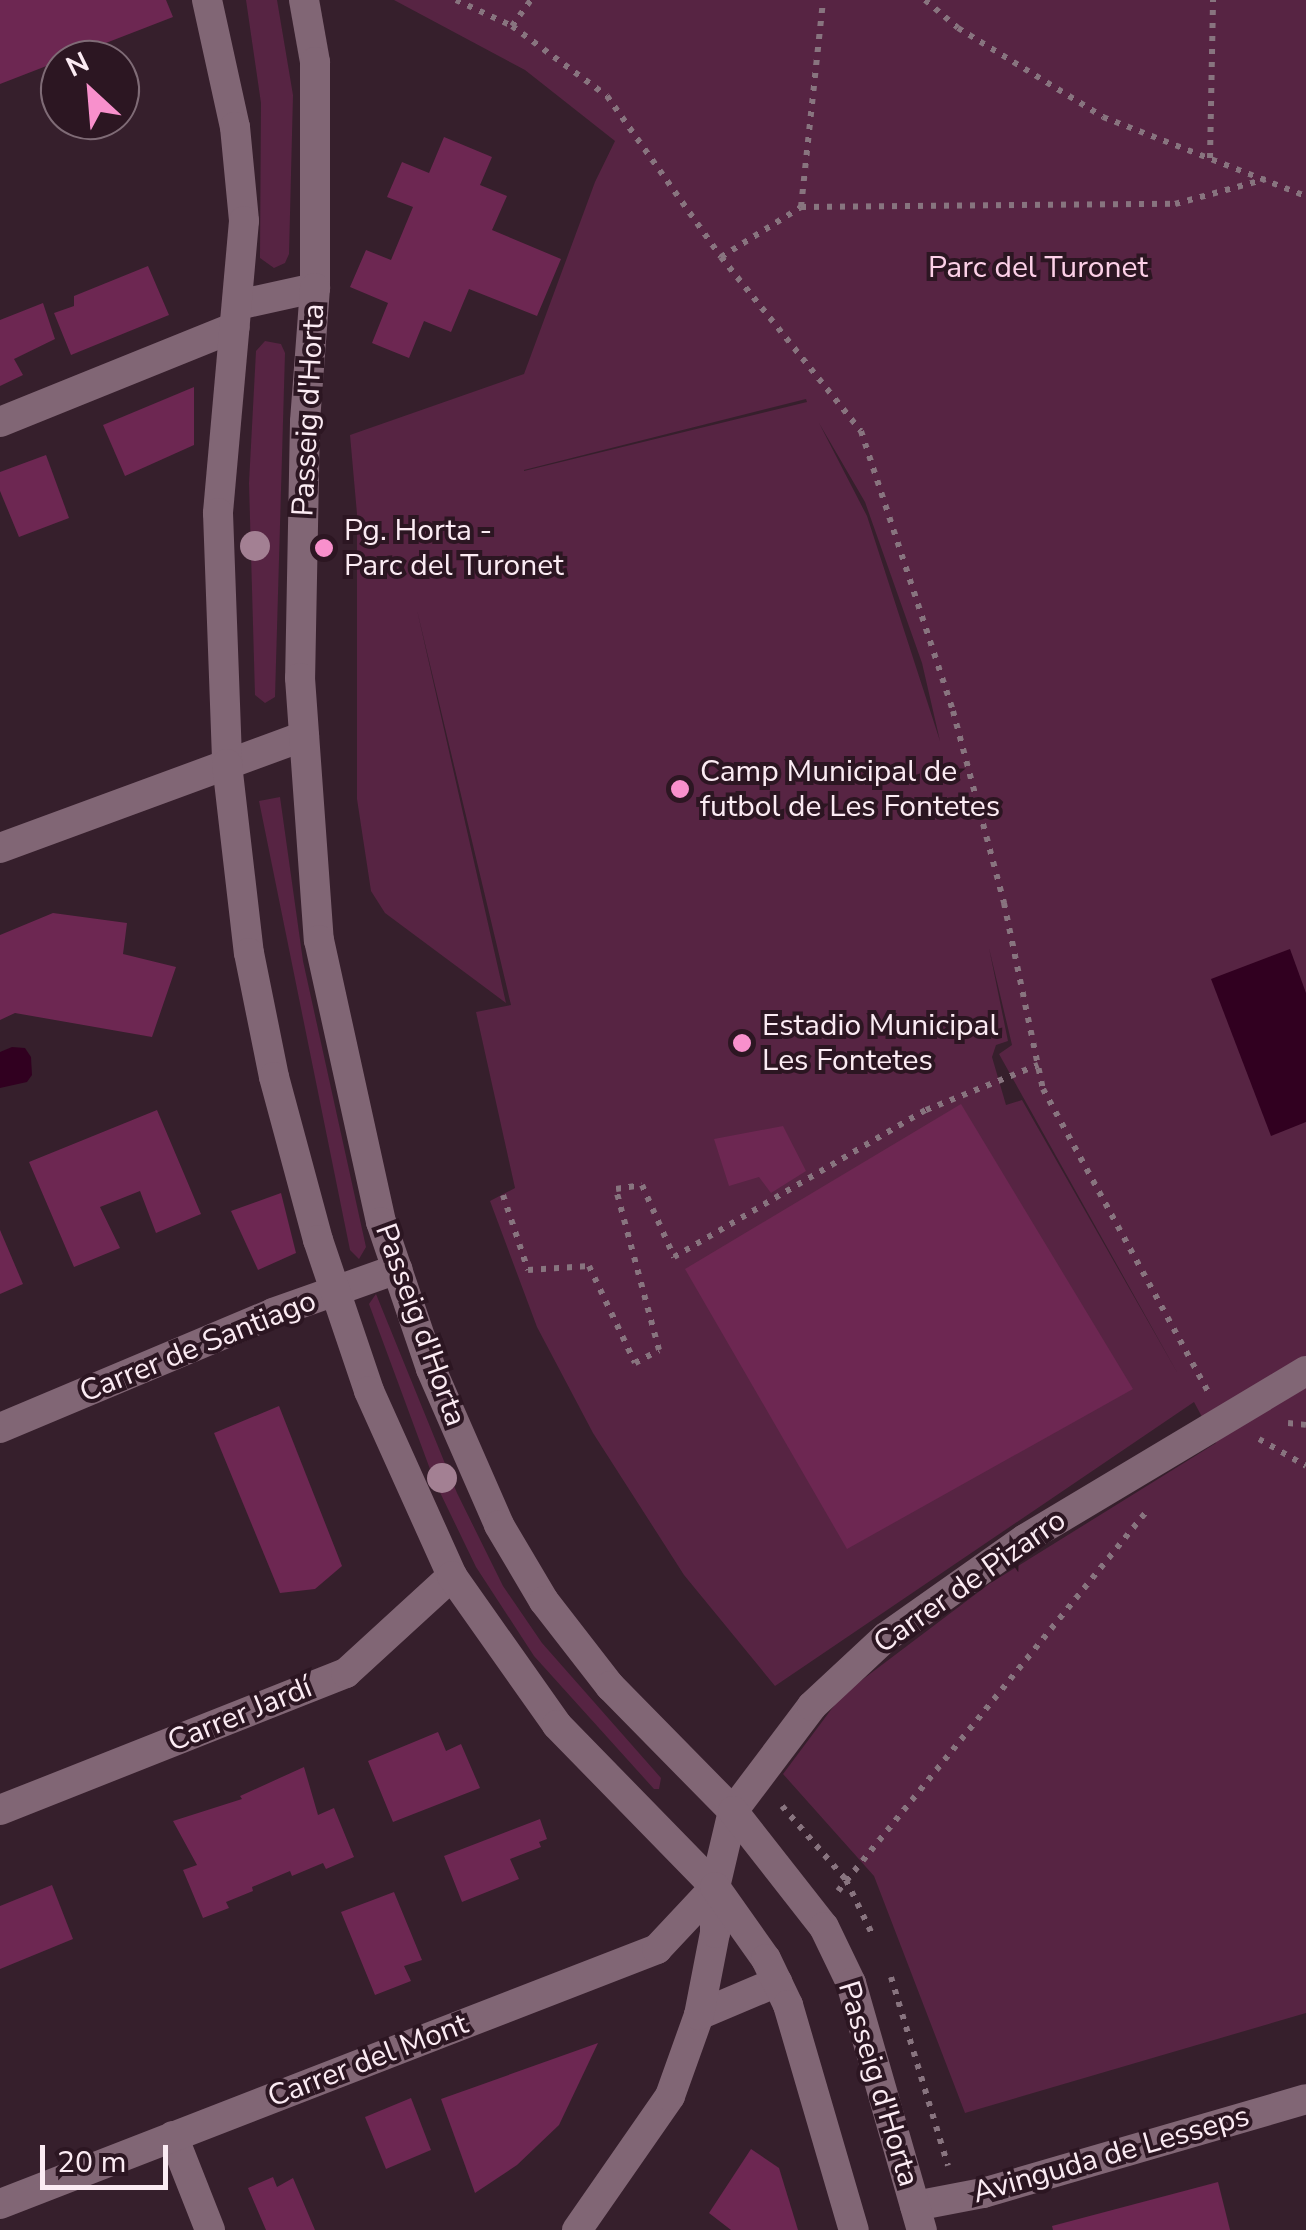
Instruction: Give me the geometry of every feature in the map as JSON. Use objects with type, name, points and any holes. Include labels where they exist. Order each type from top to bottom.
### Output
[{"type":"street","name":"Passeig d'Horta","points":[[207,0],[235,128],[244,222],[218,512],[227,764],[249,952],[274,1078],[336,1292],[368,1390],[452,1576],[558,1725],[716,1888],[777,1982],[788,2005],[854,2230]]},
{"type":"street","name":"Passeig d'Horta","points":[[304,0],[315,62],[316,288],[304,422],[300,678],[304,736],[319,940],[343,1062],[397,1268],[431,1369],[500,1526],[544,1601],[610,1686],[733,1811],[816,1917],[851,1984],[918,2218]]},
{"type":"street","name":"Passeig d'Horta","points":[[236,316],[316,288]]},
{"type":"street","points":[[0,422],[236,316]]},
{"type":"street","points":[[0,848],[304,736]]},
{"type":"street","name":"Carrer de Santiago","points":[[0,1428],[272,1312],[397,1268]]},
{"type":"street","name":"Carrer de Pizarro","points":[[577,2230],[670,2096],[699,2015],[715,1933],[716,1888],[733,1811],[812,1706],[886,1636],[1025,1539],[1222,1418],[1306,1372]]},
{"type":"street","name":"Carrer Jardí","points":[[0,1810],[346,1673],[452,1576]]},
{"type":"street","name":"Carrer del Mont","points":[[0,2204],[657,1949],[716,1888]]},
{"type":"street","points":[[699,2015],[777,1982]]},
{"type":"street","name":"Avinguda de Lesseps","points":[[918,2218],[983,2192],[1306,2099]]},
{"type":"street","points":[[173,2136],[210,2230]]},
{"type":"path","points":[[456,0],[512,26],[606,96],[722,257],[860,431],[953,711],[1004,903],[1043,1090],[1222,1418]]},
{"type":"path","points":[[512,26],[531,0]]},
{"type":"path","points":[[801,207],[823,0]]},
{"type":"path","points":[[925,0],[958,28],[1103,116],[1306,196]]},
{"type":"path","points":[[1210,158],[1214,0]]},
{"type":"path","points":[[722,257],[801,207],[1175,204],[1266,179]]},
{"type":"path","points":[[502,1195],[528,1270],[590,1266],[636,1363],[659,1350],[616,1189],[642,1185],[674,1257],[926,1110],[1038,1065]]},
{"type":"path","points":[[816,1917],[1147,1511]]},
{"type":"green space","points":[[246,0],[277,0],[293,95],[289,254],[285,263],[274,268],[260,258],[261,103]]},
{"type":"green space","name":"Parc del Turonet","points":[[394,0],[1306,0],[1306,2013],[965,2113],[874,1876],[783,1774],[842,1695],[989,1584],[1216,1443],[1194,1402],[775,1686],[684,1575],[593,1433],[537,1327],[490,1201],[515,1188],[476,1012],[511,1005],[417,610],[506,1003],[385,913],[371,891],[357,799],[357,514],[350,435],[524,374],[595,182],[615,141],[525,70]],"holes":[[[806,399],[807,402],[524,471],[524,470]],[[819,423],[865,502],[922,663],[940,741],[867,516]],[[989,948],[1012,1045],[999,1054],[1178,1374],[1022,1100],[1006,1105],[992,1057],[996,1045],[1008,1041]]]},
{"type":"green space","points":[[265,341],[281,344],[285,353],[275,697],[265,703],[255,695],[249,483],[256,351]]},
{"type":"green space","points":[[280,797],[303,961],[366,1247],[359,1259],[350,1250],[259,801]]},
{"type":"green space","points":[[376,1294],[457,1493],[503,1586],[542,1643],[661,1778],[659,1789],[654,1789],[534,1656],[476,1567],[434,1480],[369,1304]]},
{"type":"shaded area","points":[[1290,949],[1306,993],[1306,1122],[1271,1136],[1211,979]]},
{"type":"shaded area","points":[[12,1047],[25,1048],[31,1057],[32,1075],[27,1082],[0,1088],[0,1052]]},
{"type":"building","points":[[0,0],[166,0],[173,17],[114,40],[40,40],[40,69],[0,84]]},
{"type":"building","points":[[444,137],[492,157],[480,185],[507,196],[492,230],[561,259],[537,316],[469,289],[451,332],[424,321],[409,358],[372,343],[388,303],[350,287],[366,250],[391,260],[413,207],[387,197],[402,162],[429,173]]},
{"type":"building","points":[[148,266],[169,315],[71,355],[54,313],[74,306],[74,296]]},
{"type":"building","points":[[43,303],[55,339],[14,359],[23,375],[0,386],[0,320]]},
{"type":"building","points":[[194,387],[194,445],[125,476],[103,425]]},
{"type":"building","points":[[46,455],[69,518],[19,537],[0,491],[0,472]]},
{"type":"building","points":[[53,913],[127,923],[123,954],[176,967],[152,1037],[15,1013],[0,1020],[0,935]]},
{"type":"building","points":[[961,1104],[1133,1389],[847,1549],[685,1269]]},
{"type":"building","points":[[157,1110],[201,1214],[156,1233],[140,1191],[100,1207],[120,1248],[74,1267],[29,1162]]},
{"type":"building","points":[[783,1126],[806,1171],[771,1193],[759,1177],[729,1186],[714,1139]]},
{"type":"building","points":[[281,1193],[296,1253],[258,1270],[231,1211]]},
{"type":"building","points":[[0,1230],[23,1284],[0,1294]]},
{"type":"building","points":[[279,1406],[342,1566],[315,1589],[280,1593],[214,1433]]},
{"type":"building","points":[[438,1732],[446,1751],[461,1744],[480,1788],[393,1822],[368,1761]]},
{"type":"building","points":[[304,1767],[318,1815],[334,1808],[354,1857],[326,1869],[323,1863],[292,1876],[290,1871],[252,1887],[253,1891],[226,1902],[229,1908],[203,1918],[183,1870],[197,1865],[173,1821],[242,1799],[240,1796]]},
{"type":"building","points":[[540,1819],[547,1839],[539,1842],[541,1847],[510,1859],[519,1879],[462,1902],[444,1856]]},
{"type":"building","points":[[52,1885],[73,1939],[0,1969],[0,1906]]},
{"type":"building","points":[[394,1892],[422,1960],[404,1966],[411,1981],[375,1995],[341,1912]]},
{"type":"building","points":[[598,2043],[559,2125],[517,2165],[475,2193],[441,2099]]},
{"type":"building","points":[[411,2098],[431,2150],[386,2169],[365,2117]]},
{"type":"building","points":[[751,2149],[779,2168],[798,2230],[731,2230],[709,2213]]},
{"type":"building","points":[[273,2177],[277,2187],[293,2178],[315,2230],[266,2230],[248,2188]]},
{"type":"building","points":[[1218,2182],[1230,2230],[1053,2230],[1052,2226]]},
{"type":"place","name":"Pg. Horta - Parc del Turonet","points":[[324,548]]},
{"type":"place","name":"Camp Municipal de futbol de Les Fontetes","points":[[680,789]]},
{"type":"place","name":"Estadio Municipal Les Fontetes","points":[[742,1043]]}]
